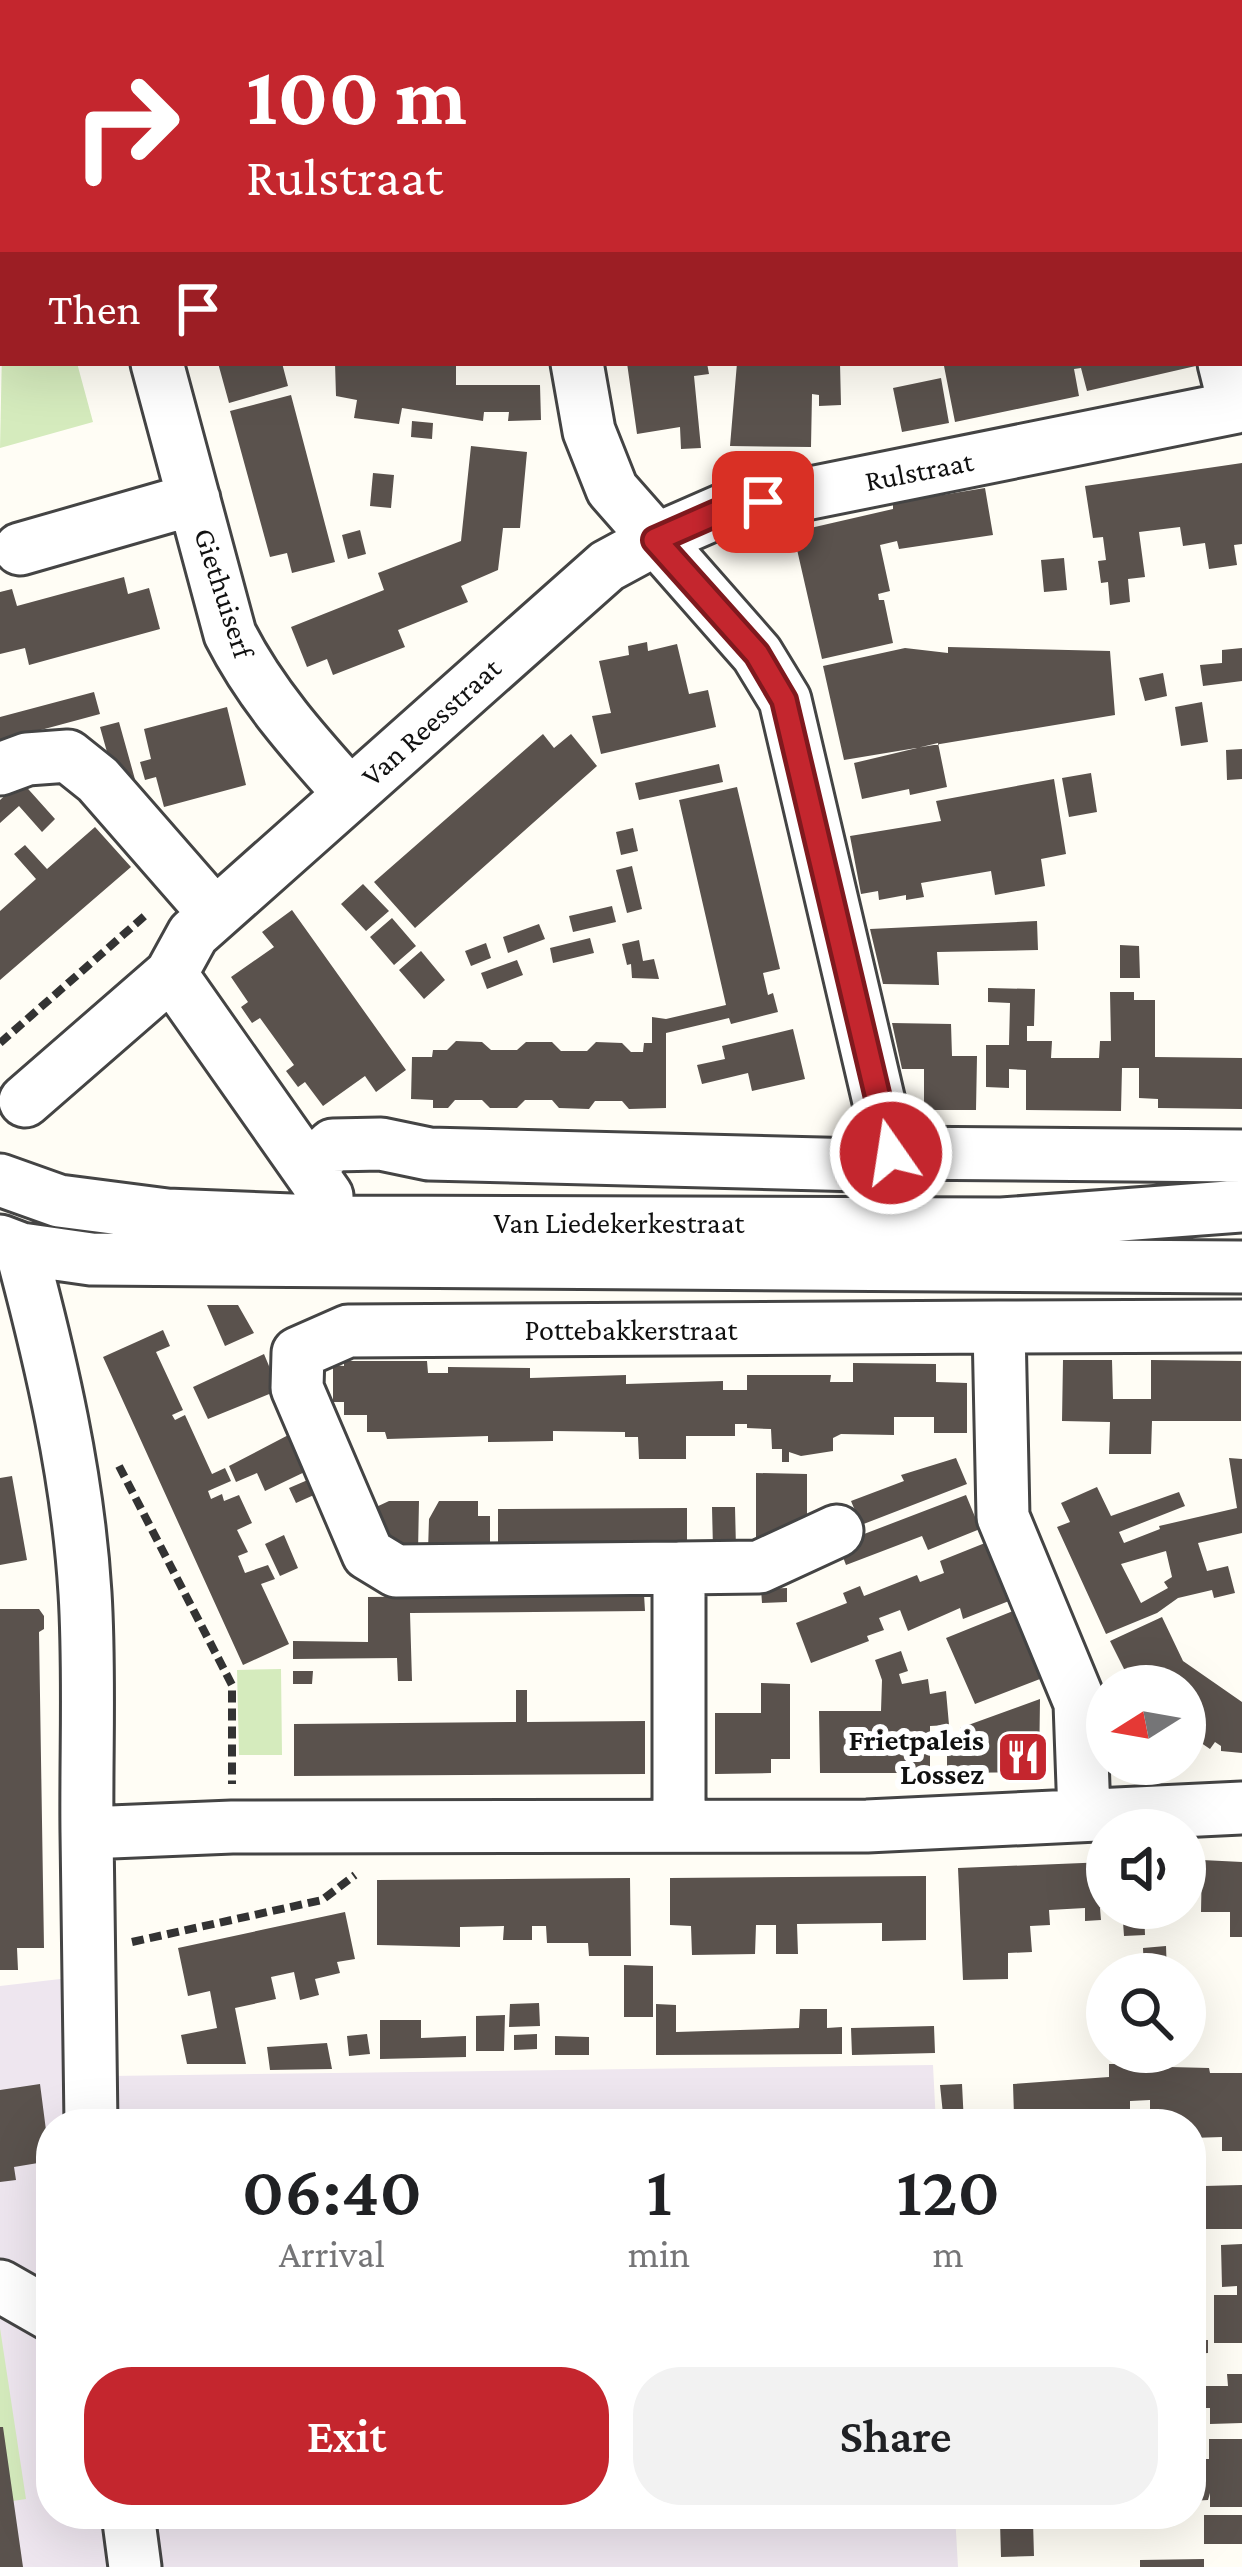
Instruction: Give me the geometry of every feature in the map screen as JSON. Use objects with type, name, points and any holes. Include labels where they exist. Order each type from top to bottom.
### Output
[{"type":"street","name":"Giethuiserf","points":[[158,366],[230,634],[248,670],[350,794]]},
{"type":"street","points":[[578,366],[589,431],[612,489],[757,654],[784,700],[891,1153]]},
{"type":"street","name":"Rulstraat","points":[[655,540],[721,511],[1234,392]]},
{"type":"street","name":"Giethuiserf","points":[[20,549],[194,499]]},
{"type":"street","name":"Van Reesstraat","points":[[25,1101],[171,974],[193,934],[200,897],[350,794],[607,566],[655,540]]},
{"type":"street","points":[[0,770],[26,759],[68,756],[98,780],[200,897]]},
{"type":"street","points":[[171,974],[343,1222]]},
{"type":"street","name":"Van Liedekerkestraat","points":[[309,1167],[333,1145],[357,1144],[429,1154],[751,1164],[862,1165],[891,1153],[1242,1156]]},
{"type":"street","name":"Van Liedekerkestraat","points":[[0,1180],[59,1201],[167,1215],[343,1222],[1002,1224],[1242,1206]]},
{"type":"street","points":[[10,1245],[49,1354],[74,1496],[85,1594],[91,2109]]},
{"type":"street","name":"Van Liedekerkestraat","points":[[10,1245],[91,1259],[1242,1267]]},
{"type":"street","points":[[1084,1814],[1080,1703],[1003,1517],[998,1327],[1242,1326]]},
{"type":"street","name":"Pottebakkerstraat","points":[[837,1531],[759,1567],[396,1571],[368,1554],[297,1388],[298,1354],[348,1330],[998,1327]]},
{"type":"street","points":[[679,1568],[679,1826]]},
{"type":"street","points":[[88,1833],[232,1827],[867,1826],[1242,1808]]},
{"type":"street","points":[[130,2529],[135,2567]]},
{"type":"path","points":[[0,1043],[200,897]]},
{"type":"path","points":[[109,1446],[232,1685],[232,1827]]},
{"type":"path","points":[[89,1952],[322,1900],[360,1872]]},
{"type":"shaded area","points":[[112,1973],[110,2076],[933,2065],[935,2109],[36,2109],[36,2529],[956,2529],[958,2567],[0,2567],[0,1986]]},
{"type":"green space","points":[[2,366],[78,366],[93,422],[0,448]]},
{"type":"green space","points":[[281,1669],[282,1755],[239,1755],[237,1670]]},
{"type":"green space","points":[[0,2328],[26,2499],[0,2503]]},
{"type":"building","points":[[219,366],[283,366],[288,386],[229,403]]},
{"type":"building","points":[[335,366],[456,366],[456,385],[540,385],[541,420],[508,421],[509,412],[484,412],[483,421],[402,408],[399,424],[354,418],[357,400],[336,396]]},
{"type":"building","points":[[627,366],[708,366],[709,374],[694,376],[701,448],[681,449],[680,427],[637,434]]},
{"type":"building","points":[[737,366],[840,366],[841,405],[819,406],[819,395],[812,394],[811,447],[730,446]]},
{"type":"building","points":[[944,366],[1196,366],[1087,391],[1081,368],[1074,369],[1079,396],[955,422]]},
{"type":"building","points":[[941,378],[949,423],[902,432],[893,388]]},
{"type":"building","points":[[291,395],[335,562],[292,573],[287,553],[270,557],[230,411]]},
{"type":"building","points":[[412,421],[433,423],[432,439],[411,437]]},
{"type":"building","points":[[471,446],[527,452],[520,528],[503,528],[498,570],[461,586],[468,602],[398,630],[405,647],[333,675],[327,659],[307,667],[291,627],[384,590],[378,573],[461,541]]},
{"type":"building","points":[[1242,463],[1242,544],[1234,545],[1237,565],[1209,569],[1205,543],[1183,546],[1180,527],[1139,532],[1145,577],[1128,579],[1130,602],[1110,605],[1108,582],[1101,583],[1098,561],[1106,560],[1103,537],[1093,538],[1085,486]]},
{"type":"building","points":[[373,473],[394,475],[391,508],[370,506]]},
{"type":"building","points":[[985,488],[993,535],[899,549],[897,541],[880,545],[890,591],[878,594],[884,600],[893,643],[822,659],[793,532],[893,509],[893,503]]},
{"type":"building","points":[[360,530],[366,554],[348,559],[342,535]]},
{"type":"building","points":[[1064,558],[1067,590],[1044,592],[1041,560]]},
{"type":"building","points":[[124,577],[128,594],[149,588],[160,629],[29,665],[25,648],[0,654],[0,592],[12,589],[17,606]]},
{"type":"building","points":[[647,642],[648,651],[677,644],[689,694],[708,690],[716,727],[601,754],[592,716],[611,713],[599,661],[629,655],[628,646]]},
{"type":"building","points":[[948,647],[1110,651],[1115,715],[844,760],[823,666],[905,648],[948,653]]},
{"type":"building","points":[[1242,648],[1242,681],[1203,686],[1200,665],[1222,663],[1222,650]]},
{"type":"building","points":[[1163,673],[1167,696],[1145,701],[1139,678]]},
{"type":"building","points":[[94,692],[100,714],[0,741],[0,717]]},
{"type":"building","points":[[1202,702],[1208,742],[1181,746],[1175,707]]},
{"type":"building","points":[[227,707],[246,785],[164,807],[156,777],[145,780],[140,762],[151,759],[144,729]]},
{"type":"building","points":[[119,722],[136,783],[117,788],[100,727]]},
{"type":"building","points":[[543,734],[554,748],[571,734],[597,766],[415,928],[374,882]]},
{"type":"building","points":[[938,743],[947,787],[862,799],[854,763]]},
{"type":"building","points":[[1242,749],[1242,779],[1227,780],[1226,750]]},
{"type":"building","points":[[719,764],[723,782],[639,800],[635,783]]},
{"type":"building","points":[[1091,773],[1097,812],[1069,817],[1062,778]]},
{"type":"building","points":[[1054,779],[1066,854],[1041,859],[1045,886],[995,895],[991,871],[921,883],[924,897],[879,900],[878,891],[861,894],[850,836],[941,821],[936,801]]},
{"type":"building","points":[[21,781],[55,819],[42,832],[19,806],[0,823],[0,800]]},
{"type":"building","points":[[737,787],[780,969],[763,973],[778,1012],[666,1033],[666,1108],[629,1109],[622,1101],[595,1101],[589,1109],[559,1108],[552,1100],[525,1100],[517,1108],[490,1108],[482,1100],[455,1100],[448,1108],[433,1108],[433,1100],[411,1099],[412,1057],[432,1057],[433,1050],[447,1050],[456,1041],[482,1042],[491,1050],[552,1042],[561,1051],[587,1051],[596,1042],[622,1043],[631,1052],[643,1052],[644,1043],[652,1043],[652,1017],[666,1019],[726,1005],[679,800]]},
{"type":"building","points":[[95,827],[131,867],[0,980],[0,911],[36,879],[14,854],[25,845],[47,869]]},
{"type":"building","points":[[633,828],[638,851],[621,855],[616,832]]},
{"type":"building","points":[[632,866],[642,909],[627,913],[616,870]]},
{"type":"building","points":[[363,884],[389,911],[366,931],[341,904]]},
{"type":"building","points":[[612,906],[616,922],[573,932],[569,916]]},
{"type":"building","points":[[292,910],[406,1070],[376,1092],[365,1076],[323,1106],[305,1082],[298,1087],[286,1071],[294,1065],[260,1018],[252,1023],[241,1007],[248,1002],[231,977],[274,947],[262,932]]},
{"type":"building","points":[[392,918],[416,946],[394,965],[370,937]]},
{"type":"building","points":[[1037,921],[1038,950],[937,952],[939,985],[883,984],[870,929]]},
{"type":"building","points":[[539,924],[545,939],[508,953],[503,937]]},
{"type":"building","points":[[590,938],[594,953],[553,963],[550,948]]},
{"type":"building","points":[[639,940],[643,961],[654,959],[659,979],[632,978],[622,944]]},
{"type":"building","points":[[486,943],[491,958],[471,966],[465,951]]},
{"type":"building","points":[[1120,945],[1139,946],[1140,978],[1120,978]]},
{"type":"building","points":[[421,951],[445,980],[424,999],[399,970]]},
{"type":"building","points":[[517,960],[523,975],[487,989],[481,973]]},
{"type":"building","points":[[988,988],[1035,989],[1034,1026],[1027,1026],[1027,1041],[1052,1041],[1051,1058],[1099,1058],[1100,1041],[1111,1041],[1110,992],[1134,992],[1134,1000],[1155,1000],[1155,1057],[1242,1058],[1242,1109],[1158,1108],[1158,1099],[1139,1098],[1139,1068],[1122,1068],[1121,1111],[1026,1110],[1026,1070],[1009,1069],[1009,1088],[986,1087],[986,1045],[1009,1045],[1010,1003],[988,1002]]},
{"type":"building","points":[[892,1023],[951,1024],[952,1056],[977,1056],[976,1110],[924,1110],[924,1069],[902,1069]]},
{"type":"building","points":[[793,1029],[805,1079],[752,1091],[748,1073],[702,1084],[697,1065],[725,1059],[722,1046]]},
{"type":"building","points":[[207,1305],[238,1305],[254,1333],[225,1346]]},
{"type":"building","points":[[163,1330],[170,1346],[156,1352],[183,1410],[172,1415],[175,1420],[185,1415],[212,1474],[225,1468],[231,1481],[208,1491],[211,1499],[222,1494],[224,1501],[239,1495],[252,1523],[237,1530],[248,1552],[238,1556],[245,1573],[268,1565],[275,1579],[261,1584],[289,1644],[243,1665],[103,1357]]},
{"type":"building","points":[[264,1354],[279,1390],[208,1419],[193,1387]]},
{"type":"building","points":[[1063,1360],[1112,1360],[1113,1399],[1151,1399],[1151,1360],[1241,1361],[1241,1421],[1152,1421],[1151,1454],[1109,1454],[1110,1422],[1062,1421]]},
{"type":"building","points":[[344,1361],[427,1361],[428,1373],[448,1373],[448,1367],[530,1368],[530,1378],[626,1375],[626,1384],[723,1381],[723,1390],[747,1390],[747,1375],[831,1375],[830,1382],[853,1382],[853,1363],[936,1364],[936,1382],[967,1383],[967,1433],[934,1433],[934,1417],[894,1417],[894,1435],[841,1434],[833,1438],[833,1451],[801,1456],[789,1452],[789,1462],[782,1462],[782,1449],[772,1449],[771,1429],[747,1428],[747,1424],[735,1424],[735,1436],[686,1436],[686,1459],[639,1459],[638,1437],[625,1437],[625,1432],[553,1431],[553,1441],[488,1442],[488,1436],[387,1439],[385,1432],[367,1432],[367,1415],[344,1415],[344,1402],[333,1402],[333,1365],[344,1366]]},
{"type":"building","points":[[296,1431],[313,1468],[265,1491],[257,1473],[236,1482],[229,1466]]},
{"type":"building","points":[[956,1458],[967,1484],[861,1525],[851,1501],[904,1481],[901,1475]]},
{"type":"building","points":[[1229,1458],[1242,1459],[1242,1533],[1198,1543],[1207,1571],[1228,1566],[1235,1593],[1214,1598],[1212,1590],[1178,1598],[1157,1613],[1106,1634],[1057,1527],[1070,1522],[1061,1503],[1097,1487],[1111,1516],[1179,1492],[1185,1506],[1119,1532],[1124,1543],[1159,1526],[1237,1508]],"holes":[[[1166,1551],[1172,1577],[1164,1582],[1168,1588],[1141,1603],[1121,1564]]]},
{"type":"building","points":[[756,1473],[807,1474],[807,1528],[781,1538],[756,1539]]},
{"type":"building","points":[[12,1476],[27,1560],[0,1565],[0,1478]]},
{"type":"building","points":[[317,1476],[323,1491],[296,1503],[289,1488]]},
{"type":"building","points":[[966,1495],[980,1529],[928,1550],[922,1536],[846,1565],[838,1544]]},
{"type":"building","points":[[389,1501],[419,1501],[418,1552],[392,1552],[374,1508]]},
{"type":"building","points":[[439,1501],[478,1501],[478,1516],[490,1516],[490,1551],[428,1551],[429,1519]]},
{"type":"building","points":[[712,1507],[735,1507],[736,1548],[713,1549]]},
{"type":"building","points":[[687,1508],[687,1549],[498,1551],[498,1509]]},
{"type":"building","points":[[284,1535],[298,1568],[280,1576],[265,1544]]},
{"type":"building","points":[[985,1543],[1009,1601],[963,1619],[960,1608],[908,1631],[900,1610],[879,1618],[884,1630],[867,1636],[869,1641],[811,1663],[796,1623],[847,1603],[843,1593],[860,1586],[864,1596],[917,1575],[920,1582],[944,1573],[940,1561]]},
{"type":"building","points":[[787,1588],[787,1602],[762,1603],[761,1589]]},
{"type":"building","points":[[644,1594],[645,1611],[410,1613],[412,1681],[398,1681],[397,1658],[293,1659],[293,1641],[368,1642],[368,1597]]},
{"type":"building","points":[[0,1609],[39,1609],[44,1616],[44,1629],[39,1632],[44,1948],[17,1948],[18,1970],[0,1970]]},
{"type":"building","points":[[1013,1611],[1040,1679],[975,1704],[946,1638]]},
{"type":"building","points":[[1162,1617],[1189,1665],[1122,1665],[1110,1641]]},
{"type":"building","points":[[901,1651],[908,1671],[899,1674],[902,1684],[928,1679],[930,1694],[946,1691],[949,1725],[930,1726],[930,1773],[820,1773],[819,1711],[881,1711],[882,1680],[875,1660]]},
{"type":"building","points":[[293,1671],[313,1671],[312,1684],[293,1684]]},
{"type":"building","points":[[1206,1677],[1242,1702],[1242,1753],[1221,1751],[1215,1742],[1210,1749],[1206,1746]]},
{"type":"building","points":[[761,1683],[790,1684],[790,1759],[771,1759],[771,1773],[715,1774],[715,1713],[761,1713]]},
{"type":"building","points":[[516,1690],[527,1690],[527,1722],[645,1721],[645,1774],[294,1776],[294,1724],[516,1722]]},
{"type":"building","points":[[1040,1699],[1039,1772],[947,1773],[947,1746],[961,1746],[960,1728]]},
{"type":"building","points":[[1206,1860],[1242,1862],[1242,1937],[1230,1937],[1230,1912],[1206,1912]]},
{"type":"building","points":[[1086,1863],[1086,1921],[1085,1908],[1049,1910],[1050,1925],[1030,1926],[1032,1952],[1008,1953],[1008,1979],[963,1980],[958,1868]]},
{"type":"building","points":[[926,1876],[926,1940],[882,1941],[882,1923],[797,1924],[798,1954],[776,1954],[776,1925],[756,1925],[755,1954],[692,1955],[691,1926],[670,1925],[670,1878]]},
{"type":"building","points":[[630,1878],[631,1956],[589,1956],[588,1943],[547,1943],[546,1926],[532,1926],[532,1940],[503,1940],[504,1926],[460,1927],[460,1947],[377,1945],[377,1880]]},
{"type":"building","points":[[345,1912],[355,1959],[337,1962],[340,1973],[315,1979],[319,1995],[300,2000],[294,1972],[271,1977],[276,1999],[235,2008],[246,2064],[187,2064],[181,2035],[217,2028],[210,1991],[188,1996],[178,1948]]},
{"type":"building","points":[[1124,1929],[1145,1929],[1145,1935],[1124,1936]]},
{"type":"building","points":[[1166,1946],[1166,1953],[1143,1953],[1143,1948]]},
{"type":"building","points":[[624,1965],[653,1966],[653,2017],[624,2017]]},
{"type":"building","points":[[539,2003],[540,2026],[509,2027],[510,2004]]},
{"type":"building","points":[[656,2004],[676,2005],[676,2032],[799,2028],[800,2009],[827,2009],[827,2028],[842,2027],[842,2054],[656,2055]]},
{"type":"building","points":[[505,2015],[504,2051],[476,2051],[476,2016]]},
{"type":"building","points":[[380,2020],[421,2020],[421,2038],[466,2036],[466,2057],[380,2059]]},
{"type":"building","points":[[934,2026],[935,2053],[852,2055],[851,2028]]},
{"type":"building","points":[[367,2034],[370,2054],[349,2056],[347,2036]]},
{"type":"building","points":[[537,2034],[537,2049],[514,2050],[514,2035]]},
{"type":"building","points":[[555,2036],[589,2037],[589,2055],[555,2055]]},
{"type":"building","points":[[327,2043],[332,2069],[270,2070],[267,2047]]},
{"type":"building","points":[[1206,2068],[1210,2073],[1242,2073],[1242,2151],[1222,2151],[1222,2137],[1206,2138],[1206,2109],[1150,2109],[1150,2100],[1130,2101],[1130,2109],[1014,2109],[1013,2084],[1109,2077],[1109,2073],[1206,2073]]},
{"type":"building","points":[[40,2084],[43,2109],[36,2109],[36,2163],[14,2167],[16,2180],[0,2182],[0,2090]]},
{"type":"building","points":[[962,2084],[963,2109],[942,2109],[940,2085]]},
{"type":"building","points":[[1242,2185],[1242,2229],[1206,2229],[1206,2186]]},
{"type":"building","points":[[1242,2244],[1242,2343],[1214,2343],[1214,2295],[1237,2295],[1237,2286],[1222,2287],[1221,2245]]},
{"type":"building","points":[[1227,2374],[1242,2374],[1242,2423],[1210,2424],[1206,2386],[1228,2386]]},
{"type":"building","points":[[3,2427],[23,2567],[0,2567]]},
{"type":"building","points":[[1209,2439],[1242,2439],[1242,2507],[1210,2507],[1210,2493],[1206,2500]]},
{"type":"building","points":[[1206,2515],[1242,2515],[1242,2544],[1204,2544]]},
{"type":"building","points":[[1000,2529],[1033,2529],[1034,2556],[1001,2557]]},
{"type":"building","points":[[1204,2559],[1204,2567],[1140,2567],[1140,2560]]},
{"type":"place","name":"Frietpaleis Lossez","points":[[1023,1757]]},
{"type":"route","points":[[763,502],[721,511],[655,540],[757,654],[784,700],[891,1153]]}]
